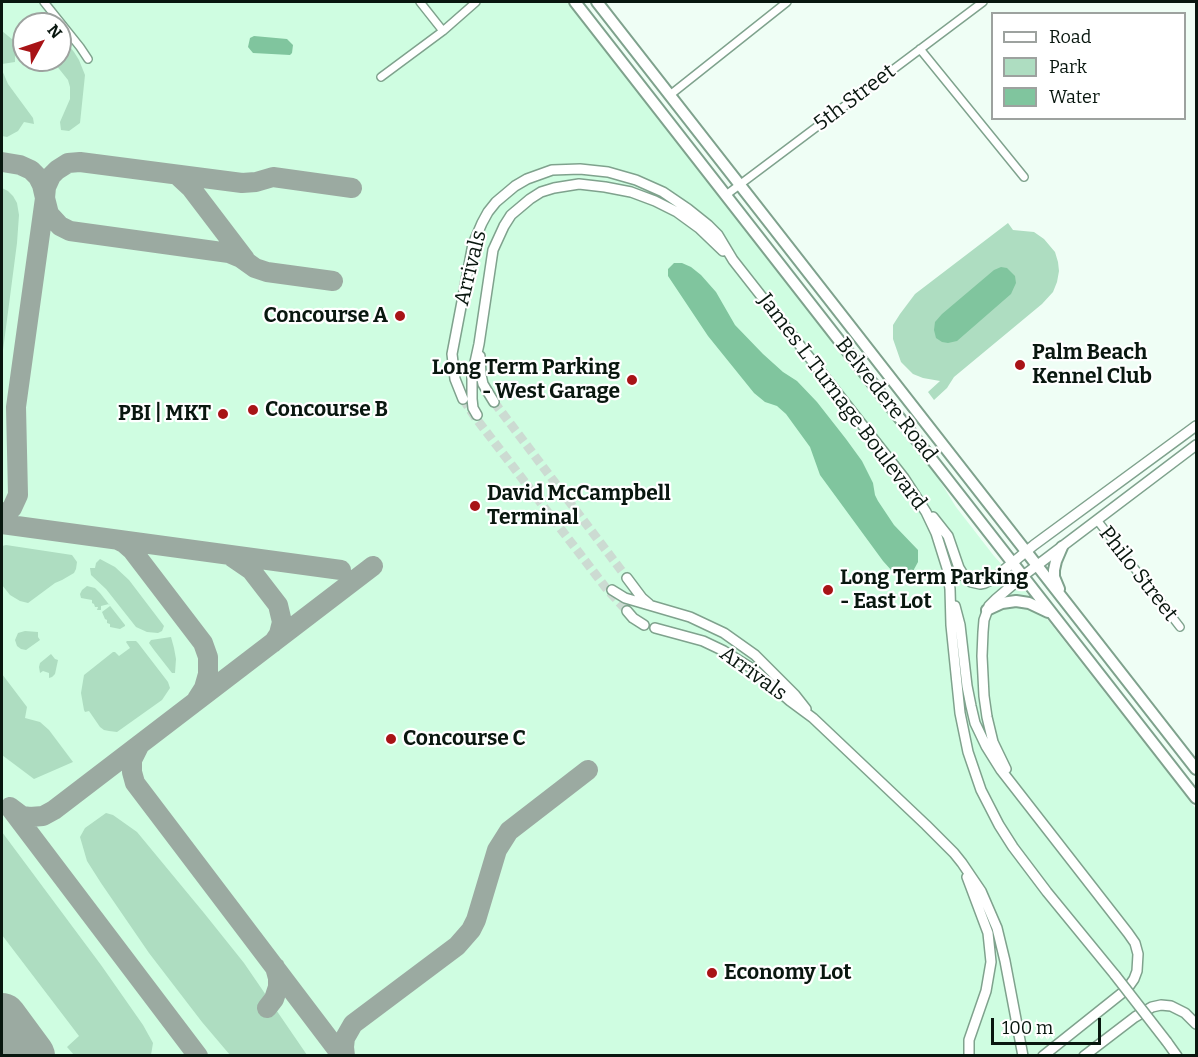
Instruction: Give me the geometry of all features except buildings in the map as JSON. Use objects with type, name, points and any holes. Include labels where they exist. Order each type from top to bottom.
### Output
[{"type":"main road","name":"Belvedere Road","points":[[575,2],[1197,798]]},
{"type":"main road","name":"Belvedere Road","points":[[597,2],[1197,769]]},
{"type":"main road","points":[[1062,547],[1054,574],[1064,601]]},
{"type":"main road","points":[[987,610],[1002,603],[1020,601],[1053,614]]},
{"type":"street","points":[[44,2],[88,60]]},
{"type":"street","points":[[420,2],[443,31]]},
{"type":"street","points":[[381,77],[443,31],[476,2]]},
{"type":"street","points":[[670,95],[787,2]]},
{"type":"street","name":"5th Street","points":[[726,195],[983,2]]},
{"type":"street","points":[[920,49],[1023,177]]},
{"type":"street","name":"Arrivals","points":[[463,399],[455,379],[452,354],[473,244],[482,223],[496,202],[527,179],[552,170],[580,169],[608,172],[636,180],[675,200],[699,218],[718,236],[733,260]]},
{"type":"street","points":[[477,415],[472,404],[472,376],[493,250],[511,215],[530,199],[565,185],[579,184],[618,189],[655,201],[688,220],[733,260]]},
{"type":"street","name":"James L Turnage Boulevard","points":[[733,260],[920,501],[931,522],[947,568],[960,713],[968,752],[981,790],[1010,842],[1177,1056]]},
{"type":"street","points":[[479,344],[482,379],[485,389],[494,402]]},
{"type":"street","points":[[920,501],[948,536],[964,576],[971,582],[980,584],[989,581],[1197,426]]},
{"type":"street","points":[[1017,790],[996,750],[987,717],[982,656],[983,626],[987,610],[996,599],[1023,576],[1197,445]]},
{"type":"street","name":"Philo Street","points":[[1097,520],[1180,627]]},
{"type":"street","points":[[627,578],[651,606]]},
{"type":"street","points":[[950,589],[960,625],[969,698],[975,723],[993,759],[1132,938],[1139,959],[1137,972],[1127,989],[1043,1056]]},
{"type":"street","points":[[612,590],[625,598],[680,614],[711,626],[745,647],[795,694],[813,718],[926,825],[962,863],[981,891],[997,928],[1022,1051]]},
{"type":"street","points":[[627,611],[644,625]]},
{"type":"street","name":"Arrivals","points":[[655,628],[703,641],[730,654],[756,671],[789,701],[813,718]]},
{"type":"street","points":[[962,863],[986,926],[991,955],[986,992],[969,1040],[969,1056]]},
{"type":"street","points":[[1084,1056],[1135,1017],[1152,1007],[1166,1005],[1177,1008],[1197,1024]]},
{"type":"shaded area","points":[[2,2],[567,2],[935,473],[956,507],[994,556],[1022,587],[1196,809],[1196,1055],[2,1056]]},
{"type":"green space","points":[[2,31],[12,39],[12,62],[2,64]]},
{"type":"green space","points":[[72,50],[85,75],[80,123],[69,131],[61,130],[60,122],[70,99],[68,80],[62,72],[72,72]]},
{"type":"green space","points":[[2,70],[8,84],[33,118],[34,124],[24,122],[18,131],[7,137],[2,136]]},
{"type":"green space","points":[[2,188],[13,196],[19,215],[2,358]]},
{"type":"green space","points":[[1008,223],[1013,230],[1034,232],[1044,239],[1055,252],[1059,271],[1053,292],[1042,304],[954,377],[947,388],[934,400],[928,392],[940,381],[913,374],[901,362],[893,339],[893,325],[915,294]]},
{"type":"green space","points":[[2,546],[72,555],[77,562],[76,569],[74,573],[55,583],[28,603],[20,601],[10,595],[2,585]]},
{"type":"green space","points":[[100,559],[115,567],[129,580],[164,626],[162,631],[147,632],[136,627],[106,589],[91,575],[90,568],[95,568]]},
{"type":"green space","points":[[87,586],[95,588],[109,604],[97,610],[98,607],[95,607],[92,600],[81,598],[82,590]]},
{"type":"green space","points":[[110,605],[125,625],[120,629],[110,627],[102,612]]},
{"type":"green space","points":[[38,632],[40,640],[26,650],[17,646],[15,640],[18,633]]},
{"type":"green space","points":[[171,637],[176,659],[175,673],[172,673],[149,643],[151,640]]},
{"type":"green space","points":[[127,641],[138,643],[168,682],[170,688],[162,700],[117,732],[104,730],[89,711],[84,710],[81,693],[84,675],[113,652],[119,656],[130,648]]},
{"type":"green space","points":[[51,654],[58,660],[55,674],[49,678],[49,673],[43,671],[40,673],[39,667],[40,663]]},
{"type":"green space","points":[[2,674],[27,707],[25,718],[40,722],[49,730],[73,762],[34,779],[2,755]]},
{"type":"green space","points":[[106,813],[113,815],[137,832],[244,963],[307,1055],[230,1055],[202,1022],[149,953],[87,861],[80,837],[85,828]]},
{"type":"green space","points":[[2,832],[143,1025],[153,1043],[151,1055],[74,1055],[67,1047],[79,1036],[2,935]]},
{"type":"water","points":[[254,36],[287,39],[293,45],[292,53],[290,55],[253,53],[248,47],[250,38]]},
{"type":"water","points":[[674,263],[682,263],[691,267],[701,275],[716,292],[735,325],[763,354],[797,381],[846,439],[862,461],[873,483],[878,501],[894,525],[918,550],[918,562],[912,573],[900,574],[892,571],[883,561],[820,475],[810,447],[786,414],[754,393],[708,336],[668,276],[668,269]]},
{"type":"water","points":[[1001,267],[1007,268],[1015,276],[1016,283],[1011,294],[957,341],[948,343],[936,338],[935,322],[942,314],[994,270]]},
{"type":"taxiway","points":[[2,162],[20,165],[31,170],[38,177],[45,198],[16,407],[18,495],[12,508],[2,517]]},
{"type":"taxiway","points":[[333,281],[267,272],[229,253],[70,231],[60,226],[49,214],[45,198],[46,187],[57,170],[68,163],[80,162],[242,183],[273,177],[352,188]]},
{"type":"taxiway","points":[[177,175],[191,188],[245,259]]},
{"type":"taxiway","points":[[2,524],[341,570]]},
{"type":"taxiway","points":[[118,540],[132,550],[203,643],[208,657],[208,674],[204,688],[197,699]]},
{"type":"taxiway","points":[[232,557],[251,570],[278,605],[282,622],[279,634],[273,643]]},
{"type":"taxiway","points":[[10,807],[22,816],[30,817],[43,816],[54,810],[373,566]]},
{"type":"taxiway","points":[[140,744],[132,760],[135,783],[342,1056]]},
{"type":"taxiway","points":[[345,1056],[345,1038],[353,1024],[457,946],[471,930],[497,850],[509,831],[588,770]]},
{"type":"taxiway","points":[[11,809],[198,1056]]},
{"type":"taxiway","points":[[267,1008],[274,999],[278,987],[275,967]]},
{"type":"runway","points":[[2,1018],[30,1056]]},
{"type":"tunnel","points":[[463,399],[606,588],[627,611]]},
{"type":"tunnel","points":[[494,402],[627,578]]},
{"type":"place","name":"Concourse A","points":[[400,316]]},
{"type":"place","name":"Palm Beach Kennel Club","points":[[1020,365]]},
{"type":"place","name":"Long Term Parking - West Garage","points":[[632,380]]},
{"type":"place","name":"Concourse B","points":[[253,410]]},
{"type":"place","name":"PBI | MKT","points":[[223,414]]},
{"type":"place","name":"David McCampbell Terminal","points":[[475,506]]},
{"type":"place","name":"Long Term Parking - East Lot","points":[[828,590]]},
{"type":"place","name":"Concourse C","points":[[391,739]]},
{"type":"place","name":"Economy Lot","points":[[712,973]]}]
